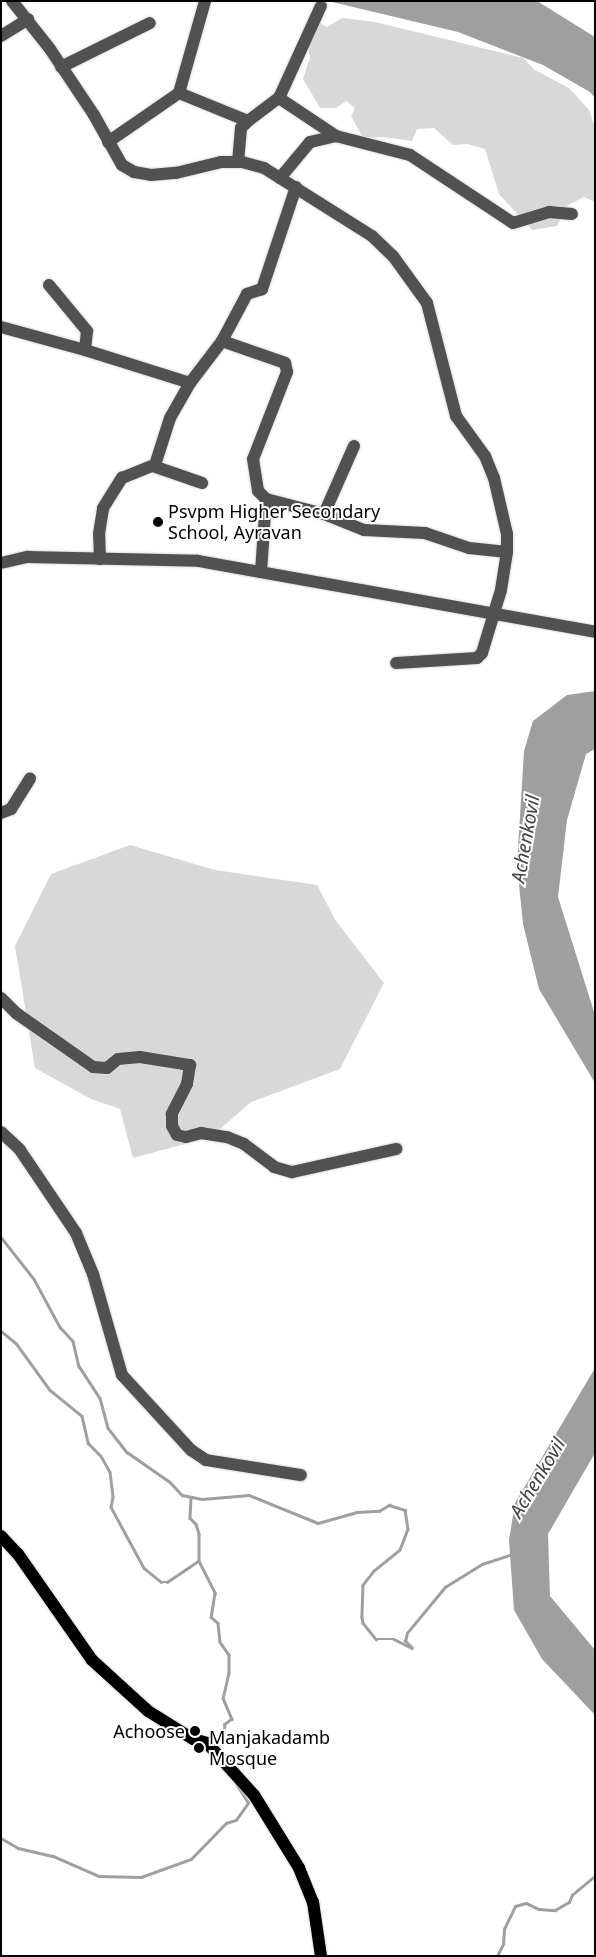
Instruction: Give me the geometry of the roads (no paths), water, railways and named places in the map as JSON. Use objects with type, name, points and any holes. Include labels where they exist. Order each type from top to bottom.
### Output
[{"type":"main road","points":[[1,1536],[18,1554],[92,1660],[148,1711],[193,1739],[207,1743],[254,1795],[299,1868],[313,1902],[322,1956]]},
{"type":"street","points":[[12,1],[28,19],[94,115],[122,165],[139,174],[176,173],[221,162],[238,162],[264,168],[372,236],[393,256],[427,303],[456,416],[485,456],[494,478],[507,534],[507,552],[494,613],[482,653],[477,658],[396,663]]},
{"type":"street","points":[[108,142],[179,94],[205,1]]},
{"type":"street","points":[[238,162],[241,128],[278,98],[321,6]]},
{"type":"street","points":[[1,36],[28,19]]},
{"type":"street","points":[[61,67],[150,23]]},
{"type":"street","points":[[179,94],[248,121]]},
{"type":"street","points":[[278,98],[336,136],[410,155],[513,223],[549,212],[572,214]]},
{"type":"street","points":[[280,178],[310,142],[336,136]]},
{"type":"street","points":[[153,466],[170,418],[190,383],[222,341],[247,294],[262,289],[296,188]]},
{"type":"street","points":[[49,285],[87,330],[85,350]]},
{"type":"street","points":[[1,327],[85,350],[190,383]]},
{"type":"street","points":[[222,341],[284,363],[288,372],[253,459],[258,491],[266,500],[324,514],[364,530],[425,533],[469,548],[507,552]]},
{"type":"street","points":[[324,514],[354,446]]},
{"type":"street","points":[[100,558],[99,534],[103,508],[122,478],[153,466],[202,483]]},
{"type":"street","points":[[261,572],[266,500]]},
{"type":"street","points":[[1,562],[28,557],[198,561],[595,632]]},
{"type":"street","points":[[1,814],[11,809],[30,779]]},
{"type":"street","points":[[1,998],[16,1013],[93,1067],[107,1068],[118,1059],[140,1057],[190,1065],[187,1084],[172,1114],[172,1126],[177,1135],[186,1137],[201,1133],[227,1137],[244,1144],[274,1167],[292,1172],[396,1150]]},
{"type":"street","points":[[1,1132],[20,1150],[76,1234],[93,1274],[122,1375],[179,1438],[206,1460],[301,1475]]},
{"type":"water","points":[[328,1],[537,1],[595,37],[595,98],[590,92],[543,65],[458,32]]},
{"type":"water","name":"Achenkovil","points":[[595,691],[595,749],[586,754],[567,820],[558,897],[595,1015],[595,1083],[539,989],[523,924],[517,865],[524,751],[533,721],[567,695]]},
{"type":"water","name":"Achenkovil","points":[[595,1368],[595,1453],[548,1534],[550,1596],[595,1650],[595,1715],[542,1659],[514,1610],[509,1540],[515,1503]]},
{"type":"waterway","points":[[1,1237],[34,1279],[60,1327],[73,1341],[79,1366],[100,1398],[108,1428],[127,1452],[170,1482],[182,1495],[202,1499],[249,1495],[318,1523],[357,1512],[379,1511],[389,1505],[405,1510],[408,1529],[400,1550],[374,1571],[363,1585],[362,1617],[363,1623],[376,1639],[394,1639],[412,1648]]},
{"type":"waterway","points":[[1,1331],[16,1343],[50,1390],[82,1416],[88,1443],[101,1456],[110,1472],[113,1497],[111,1507],[144,1568],[161,1582],[167,1582],[198,1561]]},
{"type":"waterway","points":[[191,1498],[190,1518],[196,1524],[199,1534],[199,1561],[215,1593],[211,1617],[218,1623],[220,1642],[229,1655],[229,1673],[223,1698],[232,1719],[225,1724],[224,1735],[210,1741]]},
{"type":"waterway","points":[[412,1648],[405,1641],[407,1633],[445,1587],[482,1564],[513,1554]]},
{"type":"waterway","points":[[1,1838],[18,1848],[53,1856],[99,1876],[141,1877],[191,1859],[226,1823],[236,1820],[248,1803],[234,1781]]},
{"type":"waterway","points":[[497,1956],[503,1944],[504,1929],[515,1906],[526,1903],[539,1909],[555,1910],[569,1902],[572,1895],[595,1876]]},
{"type":"place","name":"Psvpm Higher Secondary School, Ayravan","points":[[158,522]]},
{"type":"place","name":"Achoose","points":[[195,1731]]},
{"type":"place","name":"Manjakadamb Mosque","points":[[199,1748]]}]
